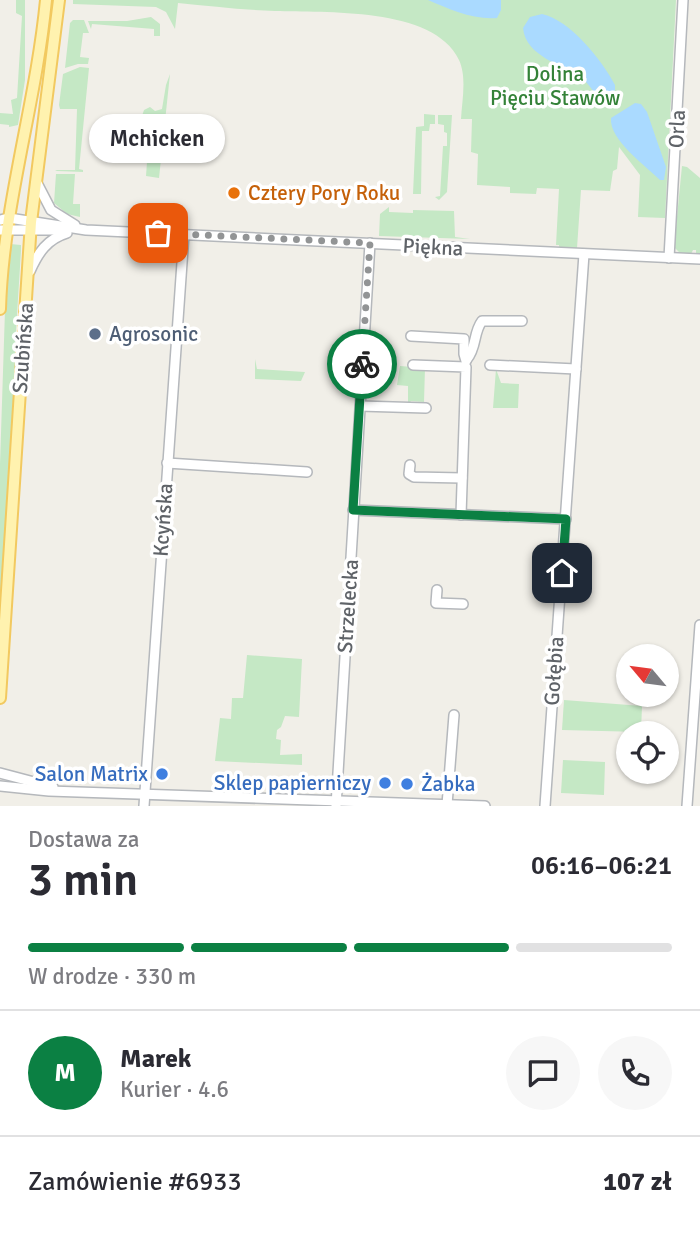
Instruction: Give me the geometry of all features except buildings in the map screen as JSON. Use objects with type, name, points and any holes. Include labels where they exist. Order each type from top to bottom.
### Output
[{"type":"main road","name":"Szubińska","points":[[0,309],[4,224],[37,74],[46,0]]},
{"type":"main road","name":"Szubińska","points":[[0,698],[31,226],[59,0]]},
{"type":"street","name":"Orla","points":[[669,258],[683,0]]},
{"type":"street","name":"Piękna","points":[[35,179],[51,210],[83,229]]},
{"type":"street","name":"Piękna","points":[[4,224],[700,259]]},
{"type":"street","name":"Piękna","points":[[27,276],[47,243],[58,236],[83,229]]},
{"type":"street","name":"Kcyńska","points":[[144,806],[184,234]]},
{"type":"street","name":"Strzelecka","points":[[336,803],[370,243]]},
{"type":"street","name":"Gołębia","points":[[545,806],[584,254]]},
{"type":"street","points":[[466,363],[473,351],[476,331],[482,321],[522,321]]},
{"type":"street","points":[[411,336],[464,339],[466,363],[461,516]]},
{"type":"street","points":[[413,365],[466,363]]},
{"type":"street","points":[[490,365],[576,369]]},
{"type":"street","points":[[360,406],[426,408]]},
{"type":"street","points":[[167,463],[307,472]]},
{"type":"street","points":[[410,465],[409,474],[414,477],[462,478]]},
{"type":"street","points":[[353,510],[566,519]]},
{"type":"street","points":[[437,590],[436,603],[463,604]]},
{"type":"street","points":[[687,806],[700,625]]},
{"type":"street","points":[[447,805],[454,715]]},
{"type":"street","points":[[0,773],[71,791]]},
{"type":"street","points":[[0,786],[336,803],[485,806]]},
{"type":"green space","points":[[16,0],[25,0],[25,80],[18,125],[9,127],[0,124],[0,113],[13,114],[11,100],[17,98],[22,16],[16,13]]},
{"type":"green space","name":"Dolina Pięciu Stawów","points":[[73,0],[676,0],[665,218],[638,217],[640,175],[619,147],[617,169],[613,171],[610,191],[581,190],[577,248],[559,248],[559,245],[556,245],[559,189],[537,188],[536,194],[510,193],[510,187],[477,185],[478,154],[471,152],[472,119],[461,119],[463,74],[459,60],[446,42],[426,30],[402,21],[348,13],[250,10],[178,3],[175,29],[166,12],[156,7],[73,4]]},
{"type":"green space","points":[[151,17],[160,24],[160,36],[154,36],[154,29],[92,24],[91,29],[88,21],[127,21]]},
{"type":"green space","points":[[73,20],[84,20],[89,33],[83,33],[80,57],[89,58],[88,64],[65,68],[70,23]]},
{"type":"green space","points":[[80,67],[89,68],[79,169],[83,172],[57,171],[55,170],[75,170],[77,109],[60,109],[59,105],[63,74]]},
{"type":"green space","points":[[170,74],[159,178],[146,176],[148,117],[142,116],[144,110],[150,107],[155,111],[162,109]]},
{"type":"green space","points":[[424,114],[435,115],[435,124],[430,124],[429,131],[422,131],[421,194],[413,194],[416,127],[424,126]]},
{"type":"green space","points":[[438,115],[452,115],[447,192],[439,200],[435,197],[440,196],[443,146],[447,146],[447,133],[444,132],[444,125],[438,124]]},
{"type":"green space","points":[[682,166],[700,178],[700,254],[693,250],[691,254],[681,254],[674,247]]},
{"type":"green space","points":[[56,174],[75,174],[73,204],[80,204],[80,217],[67,214],[54,203]]},
{"type":"green space","points":[[389,207],[389,212],[454,211],[455,237],[470,239],[379,236],[380,214]]},
{"type":"green space","points":[[10,244],[21,245],[21,251],[15,394],[0,620],[0,464]]},
{"type":"green space","points":[[255,359],[257,369],[305,372],[301,381],[255,379]]},
{"type":"green space","points":[[400,366],[425,368],[424,402],[411,401],[408,405],[408,386],[397,385]]},
{"type":"green space","points":[[496,369],[501,383],[519,384],[518,408],[493,408]]},
{"type":"green space","points":[[247,655],[302,659],[299,717],[285,716],[277,730],[276,739],[281,740],[280,755],[302,754],[302,765],[215,761],[220,718],[231,719],[232,698],[243,698]]},
{"type":"green space","points":[[564,700],[616,704],[616,707],[642,707],[641,721],[616,721],[616,731],[562,730]]},
{"type":"green space","points":[[563,760],[605,762],[604,795],[561,793]]},
{"type":"water","points":[[428,0],[501,0],[501,10],[497,18],[479,17]]},
{"type":"water","points":[[542,14],[553,18],[574,33],[602,64],[615,85],[615,90],[607,99],[601,100],[582,78],[546,59],[531,46],[523,28],[530,17]]},
{"type":"water","points":[[635,103],[641,104],[647,112],[666,167],[664,180],[660,180],[622,144],[612,126],[611,118]]},
{"type":"way so far","points":[[158,233],[370,243],[362,364]]},
{"type":"place","name":"Cztery Pory Roku","points":[[234,193]]},
{"type":"place","name":"Mchicken","points":[[158,233]]},
{"type":"place","name":"Agrosonic","points":[[95,334]]},
{"type":"place","name":"Salon Matrix","points":[[162,774]]},
{"type":"place","name":"Sklep papierniczy","points":[[385,783]]},
{"type":"place","name":"Żabka","points":[[407,784]]},
{"type":"route","points":[[362,364],[353,510],[566,519],[562,573]]}]
